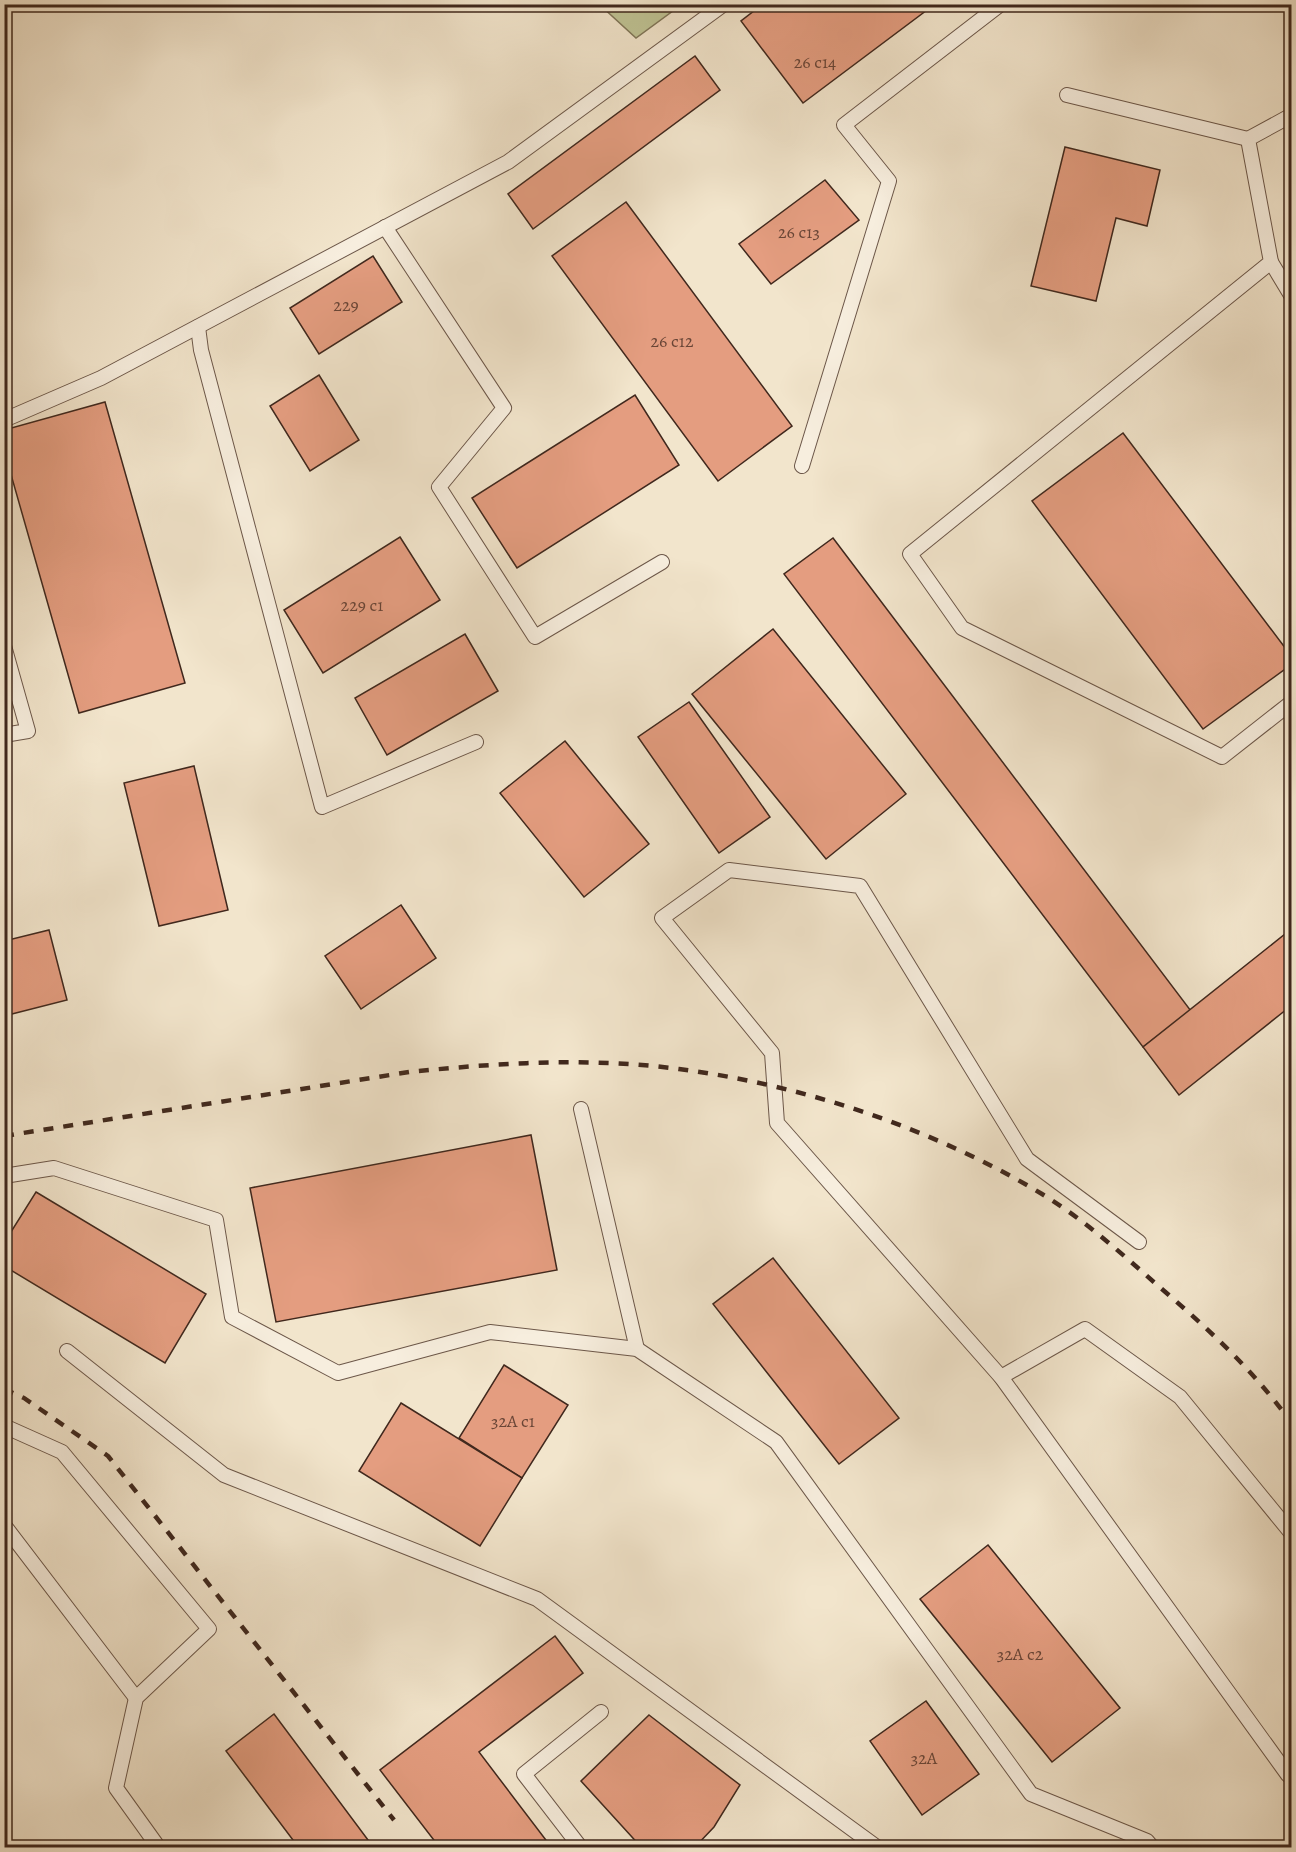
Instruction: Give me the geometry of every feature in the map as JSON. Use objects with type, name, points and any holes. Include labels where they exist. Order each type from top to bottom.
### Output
[{"type":"lane","points":[[4,420],[100,378],[508,162],[724,4]]},
{"type":"lane","points":[[802,466],[889,181],[844,125],[1001,4]]},
{"type":"lane","points":[[1067,95],[1248,139],[1292,115]]},
{"type":"lane","points":[[1248,139],[1271,262],[1292,297]]},
{"type":"lane","points":[[385,227],[504,408],[439,487],[535,637],[662,562]]},
{"type":"lane","points":[[1271,262],[910,554],[962,628],[1222,757],[1292,702]]},
{"type":"lane","points":[[198,327],[201,350],[322,807],[476,742]]},
{"type":"lane","points":[[4,646],[28,731],[4,735]]},
{"type":"lane","points":[[1139,1242],[1027,1159],[860,886],[729,870],[663,918],[772,1053],[777,1123],[1001,1377],[1290,1775]]},
{"type":"lane","points":[[581,1109],[637,1349]]},
{"type":"lane","points":[[4,1176],[54,1168],[216,1220],[232,1317],[338,1372],[490,1332],[637,1349],[776,1443],[1031,1794],[1147,1841],[1153,1848]]},
{"type":"lane","points":[[1001,1377],[1085,1329],[1180,1397],[1292,1534]]},
{"type":"lane","points":[[67,1352],[224,1475],[537,1599],[878,1848]]},
{"type":"lane","points":[[4,1426],[62,1452],[209,1629],[136,1698],[116,1788],[159,1848]]},
{"type":"lane","points":[[4,1525],[136,1698]]},
{"type":"lane","points":[[581,1848],[524,1774],[601,1712]]},
{"type":"green space","points":[[600,5],[681,5],[636,38]]},
{"type":"building","points":[[763,4],[935,4],[803,103],[741,21]]},
{"type":"building","points":[[695,56],[720,90],[533,229],[508,194]]},
{"type":"building","points":[[1065,147],[1160,170],[1147,226],[1116,218],[1096,301],[1031,286]]},
{"type":"building","points":[[825,180],[859,220],[771,284],[739,244]]},
{"type":"building","points":[[626,202],[792,426],[718,481],[552,256]]},
{"type":"building","points":[[373,256],[402,302],[319,354],[290,308]]},
{"type":"building","points":[[319,375],[359,440],[310,471],[270,406]]},
{"type":"building","points":[[635,395],[679,465],[517,568],[472,498]]},
{"type":"building","points":[[105,402],[185,683],[79,713],[4,450],[4,430]]},
{"type":"building","points":[[1123,433],[1292,657],[1292,664],[1203,729],[1032,501]]},
{"type":"building","points":[[400,537],[440,600],[323,673],[284,610]]},
{"type":"building","points":[[833,538],[1191,1011],[1143,1047],[784,574]]},
{"type":"building","points":[[773,629],[906,794],[826,859],[692,694]]},
{"type":"building","points":[[465,634],[498,691],[387,755],[355,698]]},
{"type":"building","points":[[689,702],[770,817],[719,853],[638,737]]},
{"type":"building","points":[[565,741],[649,844],[584,897],[500,793]]},
{"type":"building","points":[[194,766],[228,910],[159,926],[124,783]]},
{"type":"building","points":[[401,905],[436,958],[361,1009],[325,956]]},
{"type":"building","points":[[49,930],[67,1000],[4,1016],[4,941]]},
{"type":"building","points":[[1285,934],[1292,942],[1292,1005],[1179,1095],[1143,1047]]},
{"type":"building","points":[[531,1135],[557,1270],[276,1322],[250,1188]]},
{"type":"building","points":[[36,1192],[206,1294],[165,1363],[4,1266],[4,1243]]},
{"type":"building","points":[[773,1258],[899,1418],[839,1464],[713,1304]]},
{"type":"building","points":[[504,1365],[568,1405],[522,1478],[459,1438]]},
{"type":"building","points":[[401,1403],[522,1478],[480,1546],[359,1471]]},
{"type":"building","points":[[988,1545],[1120,1708],[1052,1762],[920,1599]]},
{"type":"building","points":[[555,1636],[583,1673],[479,1752],[552,1848],[440,1848],[380,1770]]},
{"type":"building","points":[[926,1701],[979,1774],[922,1815],[870,1741]]},
{"type":"building","points":[[274,1714],[374,1848],[299,1848],[226,1751]]},
{"type":"building","points":[[649,1715],[740,1785],[714,1827],[694,1848],[642,1848],[581,1781]]},
{"type":"railway","points":[[4,1136],[409,1072],[476,1066],[578,1062],[645,1065],[726,1076],[773,1086],[820,1098],[913,1130],[957,1149],[1042,1194],[1087,1225],[1115,1248],[1211,1333],[1262,1385],[1292,1424]]},
{"type":"railway","points":[[4,1389],[24,1398],[108,1456],[394,1820]]}]
